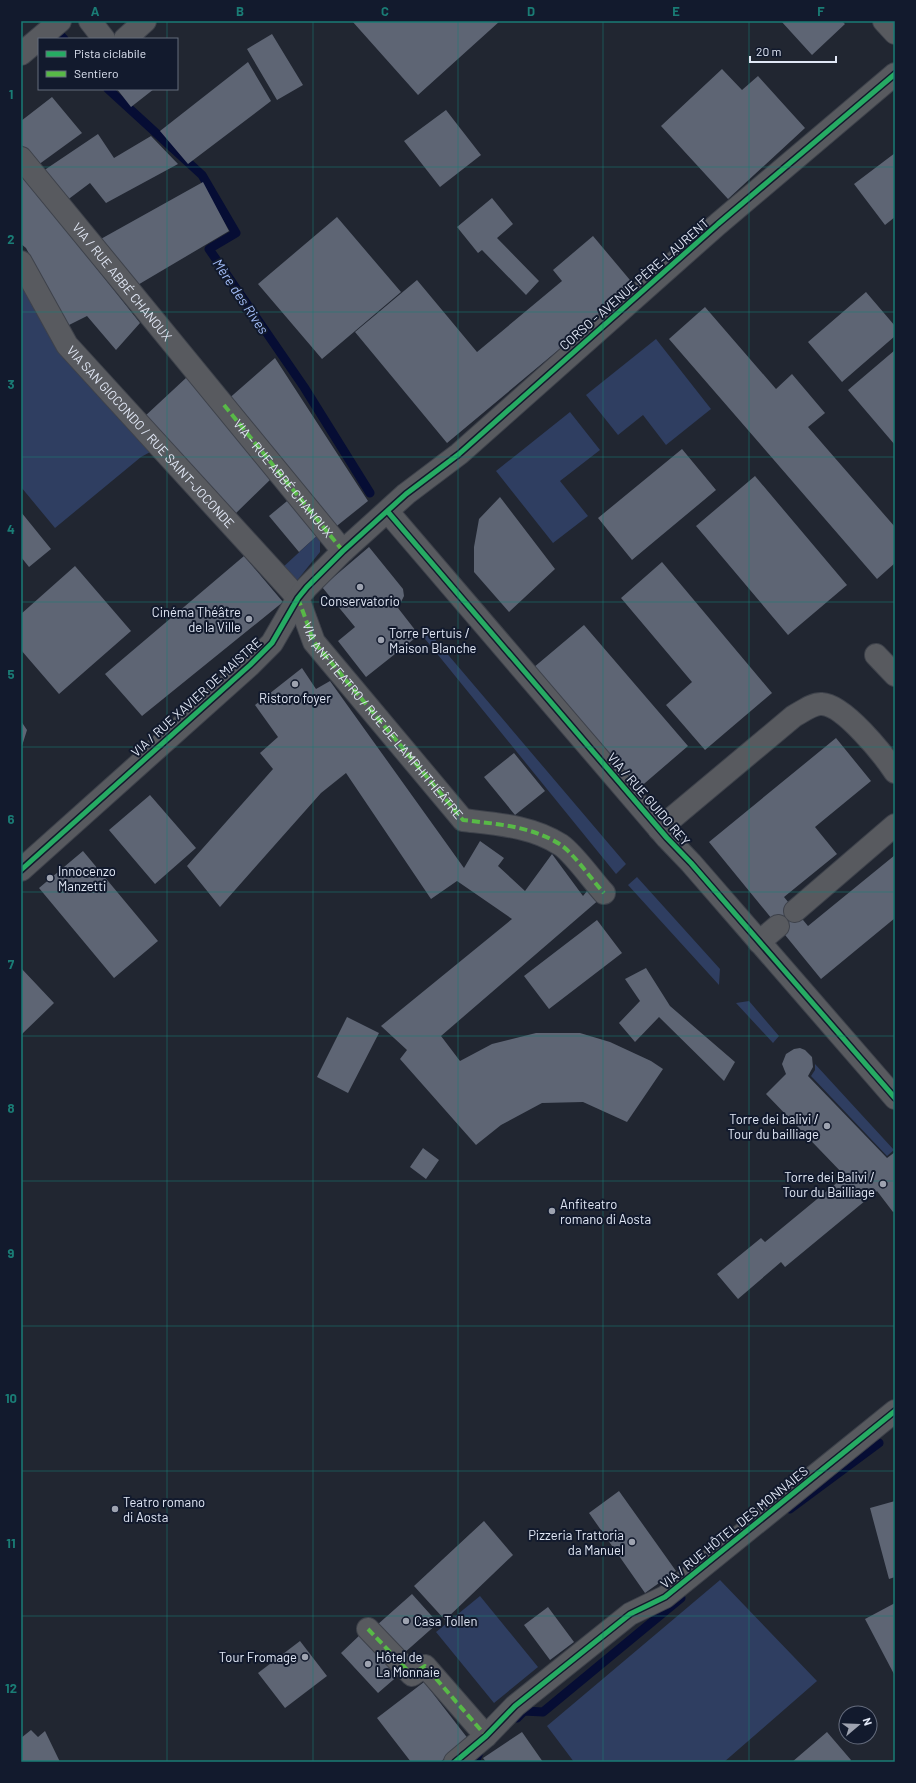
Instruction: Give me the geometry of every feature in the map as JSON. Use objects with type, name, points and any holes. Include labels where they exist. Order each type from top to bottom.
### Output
[{"type":"street","points":[[90,21],[103,38]]},
{"type":"street","points":[[126,38],[145,21]]},
{"type":"street","points":[[884,21],[895,33]]},
{"type":"street","points":[[40,38],[56,24]]},
{"type":"street","points":[[21,54],[38,39]]},
{"type":"street","name":"CORSO - AVENUE PÈRE-LAURENT","points":[[388,512],[406,494],[460,454],[718,224],[895,74]]},
{"type":"street","name":"VIA / RUE ABBÉ CHANOUX","points":[[21,158],[224,405]]},
{"type":"street","name":"VIA SAN GIOCONDO / RUE SAINT-JOCONDE","points":[[21,262],[68,345],[298,598]]},
{"type":"street","name":"VIA - RUE ABBÉ CHANOUX","points":[[224,405],[343,551]]},
{"type":"street","name":"VIA / RUE XAVIER DE MAISTRE","points":[[21,870],[250,665],[272,643],[298,598],[307,587],[343,551],[388,512]]},
{"type":"street","name":"VIA / RUE GUIDO REY","points":[[388,512],[659,829],[895,1098]]},
{"type":"street","name":"VIA ANFITEATRO / RUE DE L'AMPHITHÉÂTRE","points":[[298,598],[314,642],[463,820],[496,824],[536,832],[562,846],[604,893]]},
{"type":"street","points":[[876,655],[895,675]]},
{"type":"street","points":[[659,829],[794,716],[813,706],[822,704],[838,710],[859,729],[885,758],[895,772]]},
{"type":"street","points":[[795,911],[895,824]]},
{"type":"street","points":[[759,942],[778,926]]},
{"type":"street","name":"VIA / RUE HÔTEL DES MONNAIES","points":[[455,1762],[486,1736],[515,1706],[630,1614],[665,1597],[895,1411]]},
{"type":"street","points":[[368,1629],[412,1674],[425,1666],[486,1736]]},
{"type":"shaded area","points":[[21,277],[152,451],[141,457],[55,528],[21,487]]},
{"type":"shaded area","points":[[656,339],[711,409],[666,445],[643,415],[618,435],[586,395]]},
{"type":"shaded area","points":[[570,412],[600,450],[560,481],[588,516],[553,543],[496,471]]},
{"type":"shaded area","points":[[320,533],[320,552],[295,583],[282,568]]},
{"type":"shaded area","points":[[427,630],[626,864],[616,874],[421,634]]},
{"type":"shaded area","points":[[637,877],[720,969],[719,985],[628,885]]},
{"type":"shaded area","points":[[749,1001],[779,1036],[773,1043],[736,1003]]},
{"type":"shaded area","points":[[815,1064],[894,1150],[887,1156],[811,1076],[815,1070]]},
{"type":"shaded area","points":[[720,1580],[817,1681],[724,1762],[574,1762],[547,1726]]},
{"type":"shaded area","points":[[480,1596],[538,1667],[494,1703],[436,1632]]},
{"type":"building","points":[[352,21],[500,21],[418,95]]},
{"type":"building","points":[[781,21],[842,21],[845,24],[812,55]]},
{"type":"building","points":[[272,34],[303,85],[277,100],[247,49]]},
{"type":"building","points":[[248,62],[271,101],[188,164],[160,131]]},
{"type":"building","points":[[722,69],[742,90],[758,76],[805,128],[728,199],[661,126]]},
{"type":"building","points":[[118,90],[153,90],[131,107]]},
{"type":"building","points":[[52,97],[82,133],[38,165],[21,144],[21,121]]},
{"type":"building","points":[[446,110],[481,155],[440,187],[404,141]]},
{"type":"building","points":[[98,134],[114,158],[151,136],[178,164],[106,203],[90,183],[66,201],[43,171]]},
{"type":"building","points":[[895,153],[895,217],[885,225],[854,184]]},
{"type":"building","points":[[21,173],[140,323],[116,350],[87,316],[67,326],[26,248],[21,244]]},
{"type":"building","points":[[203,182],[229,231],[136,286],[99,240]]},
{"type":"building","points":[[492,198],[513,224],[497,238],[539,281],[526,295],[482,250],[478,253],[457,227]]},
{"type":"building","points":[[337,217],[401,292],[322,359],[258,284]]},
{"type":"building","points":[[593,236],[635,286],[447,443],[355,332],[417,280],[477,352],[562,281],[553,270]]},
{"type":"building","points":[[866,292],[895,326],[895,336],[842,382],[808,342]]},
{"type":"building","points":[[705,307],[776,389],[792,374],[825,413],[808,427],[895,527],[895,563],[877,579],[669,339]]},
{"type":"building","points":[[895,350],[895,445],[848,390]]},
{"type":"building","points":[[275,358],[368,501],[333,529],[226,401]]},
{"type":"building","points":[[187,377],[274,476],[234,515],[144,417]]},
{"type":"building","points":[[682,449],[716,490],[632,560],[598,518]]},
{"type":"building","points":[[755,476],[847,585],[788,635],[696,526]]},
{"type":"building","points":[[292,497],[320,533],[299,552],[269,516]]},
{"type":"building","points":[[500,497],[555,569],[509,612],[474,572],[474,547],[479,519]]},
{"type":"building","points":[[21,512],[51,549],[29,567],[21,557]]},
{"type":"building","points":[[369,547],[403,589],[404,596],[398,608],[419,635],[366,677],[338,641],[355,627],[322,587]]},
{"type":"building","points":[[244,556],[283,602],[142,716],[105,674]]},
{"type":"building","points":[[662,562],[772,693],[705,750],[666,705],[692,682],[621,598]]},
{"type":"building","points":[[75,566],[131,631],[59,694],[21,650],[21,614]]},
{"type":"building","points":[[584,625],[688,746],[638,789],[533,668]]},
{"type":"building","points":[[302,668],[316,689],[330,681],[464,868],[480,841],[504,858],[498,866],[525,891],[552,854],[583,896],[591,886],[601,898],[441,1036],[460,1061],[492,1044],[536,1033],[580,1033],[610,1042],[651,1061],[663,1069],[627,1122],[583,1102],[542,1103],[501,1125],[476,1145],[400,1059],[407,1050],[381,1026],[512,919],[457,881],[431,899],[346,773],[321,793],[220,907],[187,866],[273,769],[260,753],[278,737],[255,705]]},
{"type":"building","points":[[21,721],[27,730],[21,749]]},
{"type":"building","points":[[836,738],[871,781],[815,827],[837,854],[784,897],[808,926],[895,855],[895,918],[821,979],[709,842]]},
{"type":"building","points":[[514,753],[545,791],[515,815],[484,777]]},
{"type":"building","points":[[150,795],[196,848],[155,884],[109,830]]},
{"type":"building","points":[[83,851],[158,941],[114,978],[39,888]]},
{"type":"building","points":[[597,920],[622,953],[549,1009],[524,976]]},
{"type":"building","points":[[21,968],[54,1003],[21,1035]]},
{"type":"building","points":[[646,968],[670,1006],[735,1062],[724,1081],[659,1017],[635,1042],[619,1023],[640,1001],[625,979]]},
{"type":"building","points":[[347,1017],[379,1033],[348,1093],[317,1077]]},
{"type":"building","points":[[800,1048],[805,1050],[812,1057],[813,1067],[808,1076],[887,1158],[895,1152],[895,1211],[893,1212],[877,1191],[785,1267],[781,1262],[738,1299],[717,1274],[761,1238],[765,1242],[845,1176],[766,1094],[786,1074],[782,1064],[786,1054],[794,1049]]},
{"type":"building","points":[[423,1148],[439,1160],[426,1179],[410,1167]]},
{"type":"building","name":"Pizzeria Trattoria da Manuel","points":[[619,1491],[676,1571],[645,1593],[589,1513]]},
{"type":"building","points":[[895,1501],[895,1577],[889,1579],[870,1508]]},
{"type":"building","points":[[484,1521],[513,1555],[445,1620],[414,1586]]},
{"type":"building","points":[[412,1594],[438,1623],[403,1654],[400,1674],[378,1693],[341,1653],[362,1633],[377,1625]]},
{"type":"building","points":[[895,1603],[895,1676],[865,1619]]},
{"type":"building","points":[[548,1607],[574,1642],[550,1660],[524,1625]]},
{"type":"building","points":[[300,1641],[327,1676],[285,1708],[258,1673]]},
{"type":"building","points":[[424,1682],[469,1740],[440,1762],[411,1762],[377,1718]]},
{"type":"building","points":[[31,1730],[38,1737],[45,1731],[60,1762],[21,1762],[21,1738]]},
{"type":"building","points":[[522,1732],[543,1762],[486,1762],[483,1758]]},
{"type":"building","points":[[827,1732],[851,1760],[849,1762],[792,1762]]},
{"type":"waterway","name":"Mère des Rives","points":[[53,27],[63,38]]},
{"type":"waterway","name":"Mère des Rives","points":[[109,90],[202,175],[236,233],[209,249],[304,387],[370,493]]},
{"type":"waterway","points":[[790,1509],[879,1443]]},
{"type":"waterway","points":[[517,1718],[524,1711],[543,1712],[681,1598]]},
{"type":"waterway","points":[[475,1762],[481,1748]]},
{"type":"marked path","points":[[224,405],[343,551]]},
{"type":"marked path","points":[[298,598],[314,642],[463,820],[514,827],[550,839],[561,845],[572,854],[604,893]]},
{"type":"marked path","points":[[368,1629],[412,1675],[425,1666],[486,1736],[484,1738]]},
{"type":"cycle path","points":[[21,870],[250,665],[272,643],[298,598],[343,551],[406,494],[459,454],[718,224],[895,74]]},
{"type":"cycle path","points":[[388,512],[667,838],[691,863],[895,1098]]},
{"type":"cycle path","points":[[455,1762],[486,1736],[515,1706],[630,1614],[665,1597],[895,1411]]},
{"type":"place","name":"Conservatorio","points":[[360,587]]},
{"type":"place","name":"Cinéma Théâtre de la Ville","points":[[249,619]]},
{"type":"place","name":"Torre Pertuis / Maison Blanche","points":[[381,640]]},
{"type":"place","name":"Ristoro foyer","points":[[295,684]]},
{"type":"place","name":"Innocenzo Manzetti","points":[[50,878]]},
{"type":"place","name":"Torre dei balivi / Tour du bailliage","points":[[827,1126]]},
{"type":"place","name":"Torre dei Balivi / Tour du Bailliage","points":[[883,1184]]},
{"type":"place","name":"Anfiteatro romano di Aosta","points":[[552,1211]]},
{"type":"place","name":"Teatro romano di Aosta","points":[[115,1509]]},
{"type":"place","name":"Pizzeria Trattoria da Manuel","points":[[632,1542]]},
{"type":"place","name":"Casa Tollen","points":[[406,1621]]},
{"type":"place","name":"Tour Fromage","points":[[305,1657]]},
{"type":"place","name":"Hôtel de La Monnaie","points":[[368,1664]]}]
